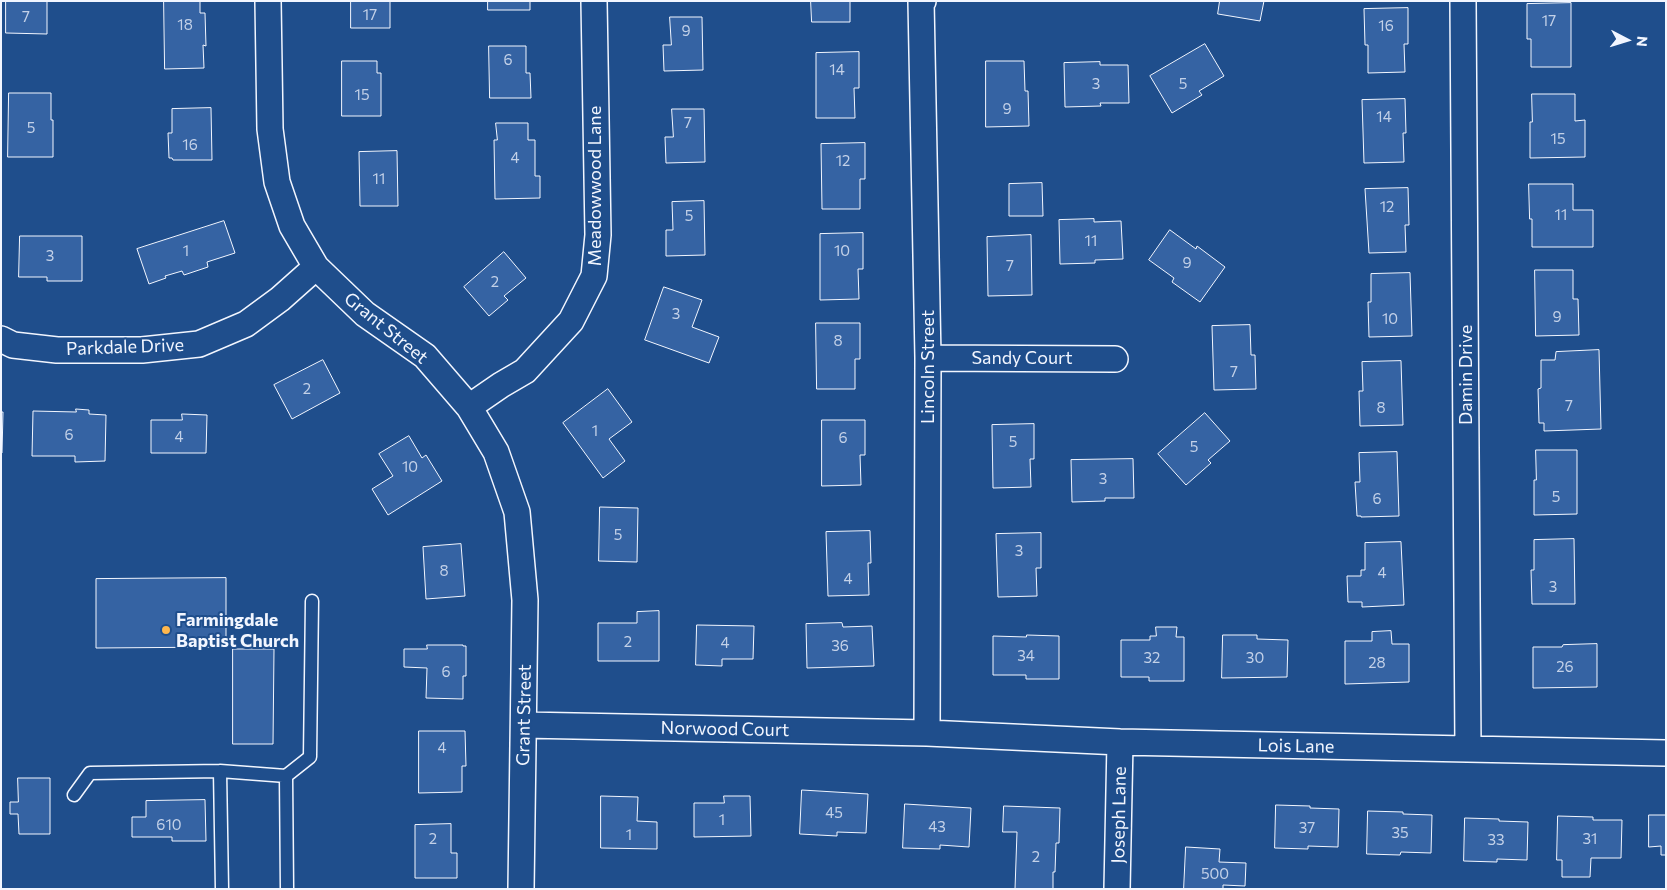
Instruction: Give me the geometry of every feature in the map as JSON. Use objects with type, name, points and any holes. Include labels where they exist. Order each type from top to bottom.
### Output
[{"type":"street","name":"Grant Street","points":[[268,1],[270,129],[277,182],[292,226],[316,267],[365,314],[425,356],[469,407],[496,452],[518,512],[525,600],[521,889]]},
{"type":"street","name":"Meadowwood Lane","points":[[469,407],[525,370],[570,321],[594,276],[598,235],[594,1]]},
{"type":"street","name":"Lincoln Street","points":[[922,1],[928,358],[927,733]]},
{"type":"street","name":"Damin Drive","points":[[1463,1],[1468,749]]},
{"type":"street","name":"Parkdale Drive","points":[[1,339],[13,345],[57,350],[142,350],[200,344],[246,324],[316,267]]},
{"type":"street","name":"Sandy Court","points":[[928,358],[1115,359]]},
{"type":"street","name":"Norwood Court","points":[[524,725],[927,733]]},
{"type":"street","name":"Lois Lane","points":[[927,733],[1120,742],[1666,753]]},
{"type":"street","name":"Joseph Lane","points":[[1117,889],[1120,742]]},
{"type":"lane","points":[[74,796],[90,773],[220,771],[286,776],[310,757],[312,601]]},
{"type":"lane","points":[[220,771],[222,889]]},
{"type":"lane","points":[[286,776],[287,889]]},
{"type":"building","points":[[6,1],[47,1],[47,34],[6,33]]},
{"type":"building","points":[[164,1],[200,1],[200,13],[205,13],[206,46],[203,45],[204,68],[165,69]]},
{"type":"building","points":[[351,1],[390,1],[390,28],[351,28]]},
{"type":"building","points":[[488,1],[530,1],[530,10],[488,10]]},
{"type":"building","points":[[811,1],[850,1],[850,22],[812,22]]},
{"type":"building","points":[[1220,1],[1264,1],[1260,21],[1218,14]]},
{"type":"building","points":[[1571,3],[1571,67],[1531,67],[1531,39],[1527,39],[1527,4]]},
{"type":"building","points":[[1408,8],[1408,44],[1404,44],[1405,72],[1368,73],[1368,45],[1365,45],[1364,9]]},
{"type":"building","points":[[670,17],[702,17],[703,70],[664,71],[663,45],[671,45]]},
{"type":"building","points":[[1205,44],[1224,76],[1199,91],[1202,95],[1172,113],[1150,76]]},
{"type":"building","points":[[489,46],[526,46],[526,73],[530,73],[531,98],[490,98]]},
{"type":"building","points":[[859,52],[859,88],[854,88],[855,118],[816,118],[816,53]]},
{"type":"building","points":[[342,61],[377,61],[377,73],[381,73],[381,116],[342,116]]},
{"type":"building","points":[[986,61],[1024,61],[1025,91],[1028,91],[1029,126],[986,127]]},
{"type":"building","points":[[1100,62],[1100,65],[1128,65],[1129,103],[1100,103],[1101,106],[1065,107],[1064,63]]},
{"type":"building","points":[[9,93],[51,93],[53,157],[8,157]]},
{"type":"building","points":[[1532,94],[1575,94],[1575,121],[1585,120],[1585,157],[1530,158]]},
{"type":"building","points":[[1405,99],[1406,133],[1403,133],[1404,162],[1364,163],[1362,100]]},
{"type":"building","points":[[211,108],[212,160],[173,160],[169,158],[168,133],[172,133],[172,109]]},
{"type":"building","points":[[672,109],[704,109],[705,162],[666,163],[665,137],[673,137]]},
{"type":"building","points":[[496,123],[528,123],[528,140],[535,140],[535,176],[540,176],[540,198],[495,199],[494,140],[497,140]]},
{"type":"building","points":[[865,143],[865,179],[860,179],[860,209],[822,209],[821,144]]},
{"type":"building","points":[[397,151],[398,206],[360,206],[359,152]]},
{"type":"building","points":[[1042,183],[1043,216],[1009,216],[1009,184]]},
{"type":"building","points":[[1529,184],[1573,184],[1573,210],[1593,210],[1593,247],[1532,247]]},
{"type":"building","points":[[1408,188],[1409,225],[1405,225],[1406,252],[1369,253],[1365,189]]},
{"type":"building","points":[[704,201],[705,255],[666,256],[666,230],[673,230],[672,202]]},
{"type":"building","points":[[1094,219],[1094,222],[1121,221],[1123,259],[1095,260],[1095,263],[1060,264],[1059,220]]},
{"type":"building","points":[[224,221],[235,253],[207,262],[208,267],[184,275],[182,271],[165,276],[166,278],[149,284],[137,249]]},
{"type":"building","points":[[1170,230],[1196,249],[1197,246],[1225,267],[1200,302],[1172,282],[1174,278],[1149,260]]},
{"type":"building","points":[[863,233],[863,269],[858,269],[859,299],[820,300],[820,234]]},
{"type":"building","points":[[1031,235],[1032,295],[988,296],[987,237]]},
{"type":"building","points":[[20,236],[82,236],[82,281],[47,281],[47,277],[19,277]]},
{"type":"building","points":[[504,252],[526,278],[504,296],[508,300],[489,316],[464,287]]},
{"type":"building","points":[[1535,270],[1573,270],[1573,299],[1578,299],[1579,335],[1536,336]]},
{"type":"building","points":[[1410,273],[1412,336],[1369,337],[1368,302],[1371,302],[1371,274]]},
{"type":"building","points":[[664,287],[702,300],[692,327],[719,337],[709,363],[645,340]]},
{"type":"building","points":[[816,323],[860,323],[860,359],[855,359],[855,389],[817,389]]},
{"type":"building","points":[[1250,325],[1251,355],[1255,355],[1256,389],[1214,390],[1212,326]]},
{"type":"building","points":[[1599,350],[1601,429],[1544,431],[1544,423],[1539,423],[1538,389],[1541,388],[1541,360],[1555,360],[1556,352]]},
{"type":"building","points":[[323,360],[340,393],[292,419],[274,385]]},
{"type":"building","points":[[1401,361],[1403,425],[1360,426],[1359,391],[1363,391],[1362,362]]},
{"type":"building","points":[[608,389],[632,422],[609,439],[625,461],[603,478],[563,423]]},
{"type":"building","points":[[76,409],[89,410],[89,414],[106,415],[105,461],[75,462],[75,456],[32,456],[33,411],[76,412]]},
{"type":"building","points":[[1,412],[3,412],[2,453],[1,453]]},
{"type":"building","points":[[1205,413],[1230,441],[1208,460],[1211,463],[1186,485],[1158,454]]},
{"type":"building","points":[[182,414],[207,415],[206,453],[151,453],[151,420],[182,420]]},
{"type":"building","points":[[822,420],[865,420],[865,455],[860,455],[861,485],[822,486]]},
{"type":"building","points":[[1034,424],[1034,459],[1030,459],[1031,487],[993,488],[992,425]]},
{"type":"building","points":[[409,436],[422,458],[426,455],[442,481],[388,515],[372,489],[393,476],[379,454]]},
{"type":"building","points":[[1536,450],[1577,450],[1577,514],[1534,515]]},
{"type":"building","points":[[1397,452],[1399,516],[1357,516],[1355,482],[1360,482],[1359,453]]},
{"type":"building","points":[[1133,459],[1134,498],[1105,498],[1105,501],[1072,502],[1071,460]]},
{"type":"building","points":[[600,507],[638,508],[637,562],[599,561]]},
{"type":"building","points":[[870,531],[869,595],[828,596],[826,532]]},
{"type":"building","points":[[1041,533],[1041,568],[1036,568],[1037,596],[998,597],[996,534]]},
{"type":"building","points":[[1574,539],[1575,604],[1532,604],[1531,570],[1534,570],[1534,540]]},
{"type":"building","points":[[1401,542],[1404,605],[1362,607],[1362,602],[1348,602],[1347,576],[1361,576],[1361,570],[1365,570],[1365,543]]},
{"type":"building","points":[[461,544],[465,596],[426,599],[423,547]]},
{"type":"building","points":[[226,578],[226,647],[96,648],[96,579]]},
{"type":"building","points":[[659,611],[659,661],[598,661],[598,623],[637,623],[637,612]]},
{"type":"building","points":[[842,623],[843,627],[872,626],[874,666],[807,668],[806,624]]},
{"type":"building","points":[[697,625],[754,626],[753,659],[722,659],[722,666],[696,665]]},
{"type":"building","points":[[1156,627],[1177,627],[1176,637],[1184,637],[1184,681],[1149,681],[1149,677],[1121,677],[1121,640],[1150,640],[1150,636],[1156,636]]},
{"type":"building","points":[[1391,631],[1392,644],[1409,644],[1409,682],[1345,684],[1345,641],[1372,641],[1372,632]]},
{"type":"building","points":[[1027,635],[1059,636],[1059,679],[1026,679],[1026,675],[993,675],[993,636],[1026,637]]},
{"type":"building","points":[[1223,635],[1257,635],[1257,639],[1288,640],[1287,677],[1222,678]]},
{"type":"building","points":[[1597,644],[1597,687],[1533,688],[1533,647]]},
{"type":"building","points":[[427,645],[466,646],[466,676],[463,676],[463,699],[426,698],[427,668],[404,667],[404,649],[427,649]]},
{"type":"building","points":[[233,649],[274,649],[273,744],[233,744]]},
{"type":"building","points":[[419,731],[465,731],[466,766],[462,766],[462,792],[419,793]]},
{"type":"building","points":[[18,778],[50,778],[50,834],[19,834],[18,814],[10,814],[10,802],[18,802]]},
{"type":"building","points":[[802,790],[868,794],[866,833],[837,832],[837,836],[800,834]]},
{"type":"building","points":[[601,796],[638,797],[637,821],[657,822],[657,849],[601,848]]},
{"type":"building","points":[[724,796],[750,796],[751,836],[694,837],[694,803],[724,803]]},
{"type":"building","points":[[205,800],[206,841],[172,841],[172,837],[132,837],[132,817],[146,817],[146,801]]},
{"type":"building","points":[[905,804],[971,808],[969,847],[940,845],[940,849],[903,848]]},
{"type":"building","points":[[1276,805],[1339,809],[1338,847],[1308,846],[1308,849],[1275,848]]},
{"type":"building","points":[[1004,806],[1060,808],[1059,843],[1056,843],[1053,889],[1015,889],[1017,832],[1003,832]]},
{"type":"building","points":[[1368,811],[1432,815],[1431,853],[1401,852],[1400,855],[1367,854]]},
{"type":"building","points":[[1649,815],[1666,815],[1666,855],[1661,855],[1661,846],[1649,847]]},
{"type":"building","points":[[1558,816],[1593,817],[1593,820],[1622,820],[1621,858],[1591,858],[1590,877],[1562,877],[1562,860],[1557,860]]},
{"type":"building","points":[[1465,818],[1528,822],[1527,860],[1497,859],[1497,862],[1464,861]]},
{"type":"building","points":[[451,824],[451,853],[457,853],[457,878],[415,878],[415,825]]},
{"type":"building","points":[[1186,847],[1220,849],[1219,862],[1246,863],[1245,886],[1223,885],[1223,889],[1184,889]]},
{"type":"place","name":"Farmingdale Baptist Church","points":[[166,630]]}]
